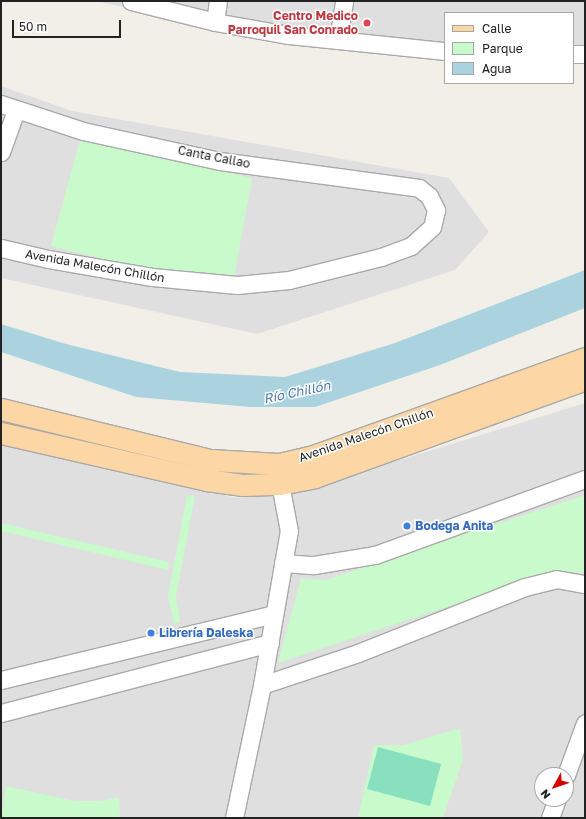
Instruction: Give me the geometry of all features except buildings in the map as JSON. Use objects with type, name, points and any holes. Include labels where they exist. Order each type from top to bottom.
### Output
[{"type":"main road","name":"Avenida Malecón Chillón","points":[[1,409],[211,460],[279,464],[310,457],[585,358]]},
{"type":"main road","name":"Avenida Malecón Chillón","points":[[1,434],[207,480],[243,485],[280,484],[315,477],[585,379]]},
{"type":"street","points":[[130,1],[215,22],[338,40],[444,51]]},
{"type":"street","points":[[215,22],[218,1]]},
{"type":"street","points":[[338,40],[344,1]]},
{"type":"street","points":[[574,54],[585,54]]},
{"type":"street","points":[[1,152],[9,107]]},
{"type":"street","name":"Canta Callao","points":[[9,107],[83,131],[220,161],[419,188],[428,196]]},
{"type":"street","name":"Avenida Malecón Chillón","points":[[1,248],[48,260],[185,282],[236,285],[289,280],[359,263],[411,246],[432,226],[436,210],[428,196]]},
{"type":"street","points":[[283,563],[314,565],[375,555],[585,479]]},
{"type":"street","points":[[234,818],[262,685],[289,531],[280,484]]},
{"type":"street","points":[[262,685],[358,653],[525,587],[556,579],[585,584]]},
{"type":"street","points":[[1,680],[274,614]]},
{"type":"street","points":[[1,712],[270,643]]},
{"type":"street","points":[[569,767],[585,723]]},
{"type":"street","points":[[550,818],[554,807]]},
{"type":"shaded area","points":[[96,1],[585,1],[585,64],[574,64],[574,12],[444,12],[444,60],[280,42]]},
{"type":"shaded area","points":[[1,86],[72,111],[449,178],[489,232],[455,270],[257,334],[1,278]]},
{"type":"shaded area","points":[[585,403],[585,818],[1,818],[1,443],[237,498],[296,492]]},
{"type":"green space","points":[[80,140],[252,178],[234,278],[144,269],[51,246]]},
{"type":"green space","points":[[187,495],[195,496],[176,597],[180,622],[174,624],[168,596]]},
{"type":"green space","points":[[585,495],[585,573],[555,571],[278,663],[301,578],[326,580]]},
{"type":"green space","points":[[1,523],[169,562],[168,570],[1,531]]},
{"type":"green space","points":[[460,728],[463,760],[443,818],[358,818],[374,745],[404,745]]},
{"type":"green space","points":[[378,747],[441,764],[430,806],[367,789]]},
{"type":"green space","points":[[6,786],[74,801],[101,801],[119,797],[120,818],[1,818]]},
{"type":"water","name":"Río Chillón","points":[[585,270],[585,308],[440,365],[315,407],[251,407],[136,397],[1,352],[1,324],[66,344],[180,372],[285,377],[395,343]]},
{"type":"place","name":"Centro Medico Parroquil San Conrado","points":[[367,23]]},
{"type":"place","name":"Bodega Anita","points":[[407,526]]},
{"type":"place","name":"Librería Daleska","points":[[151,633]]}]
